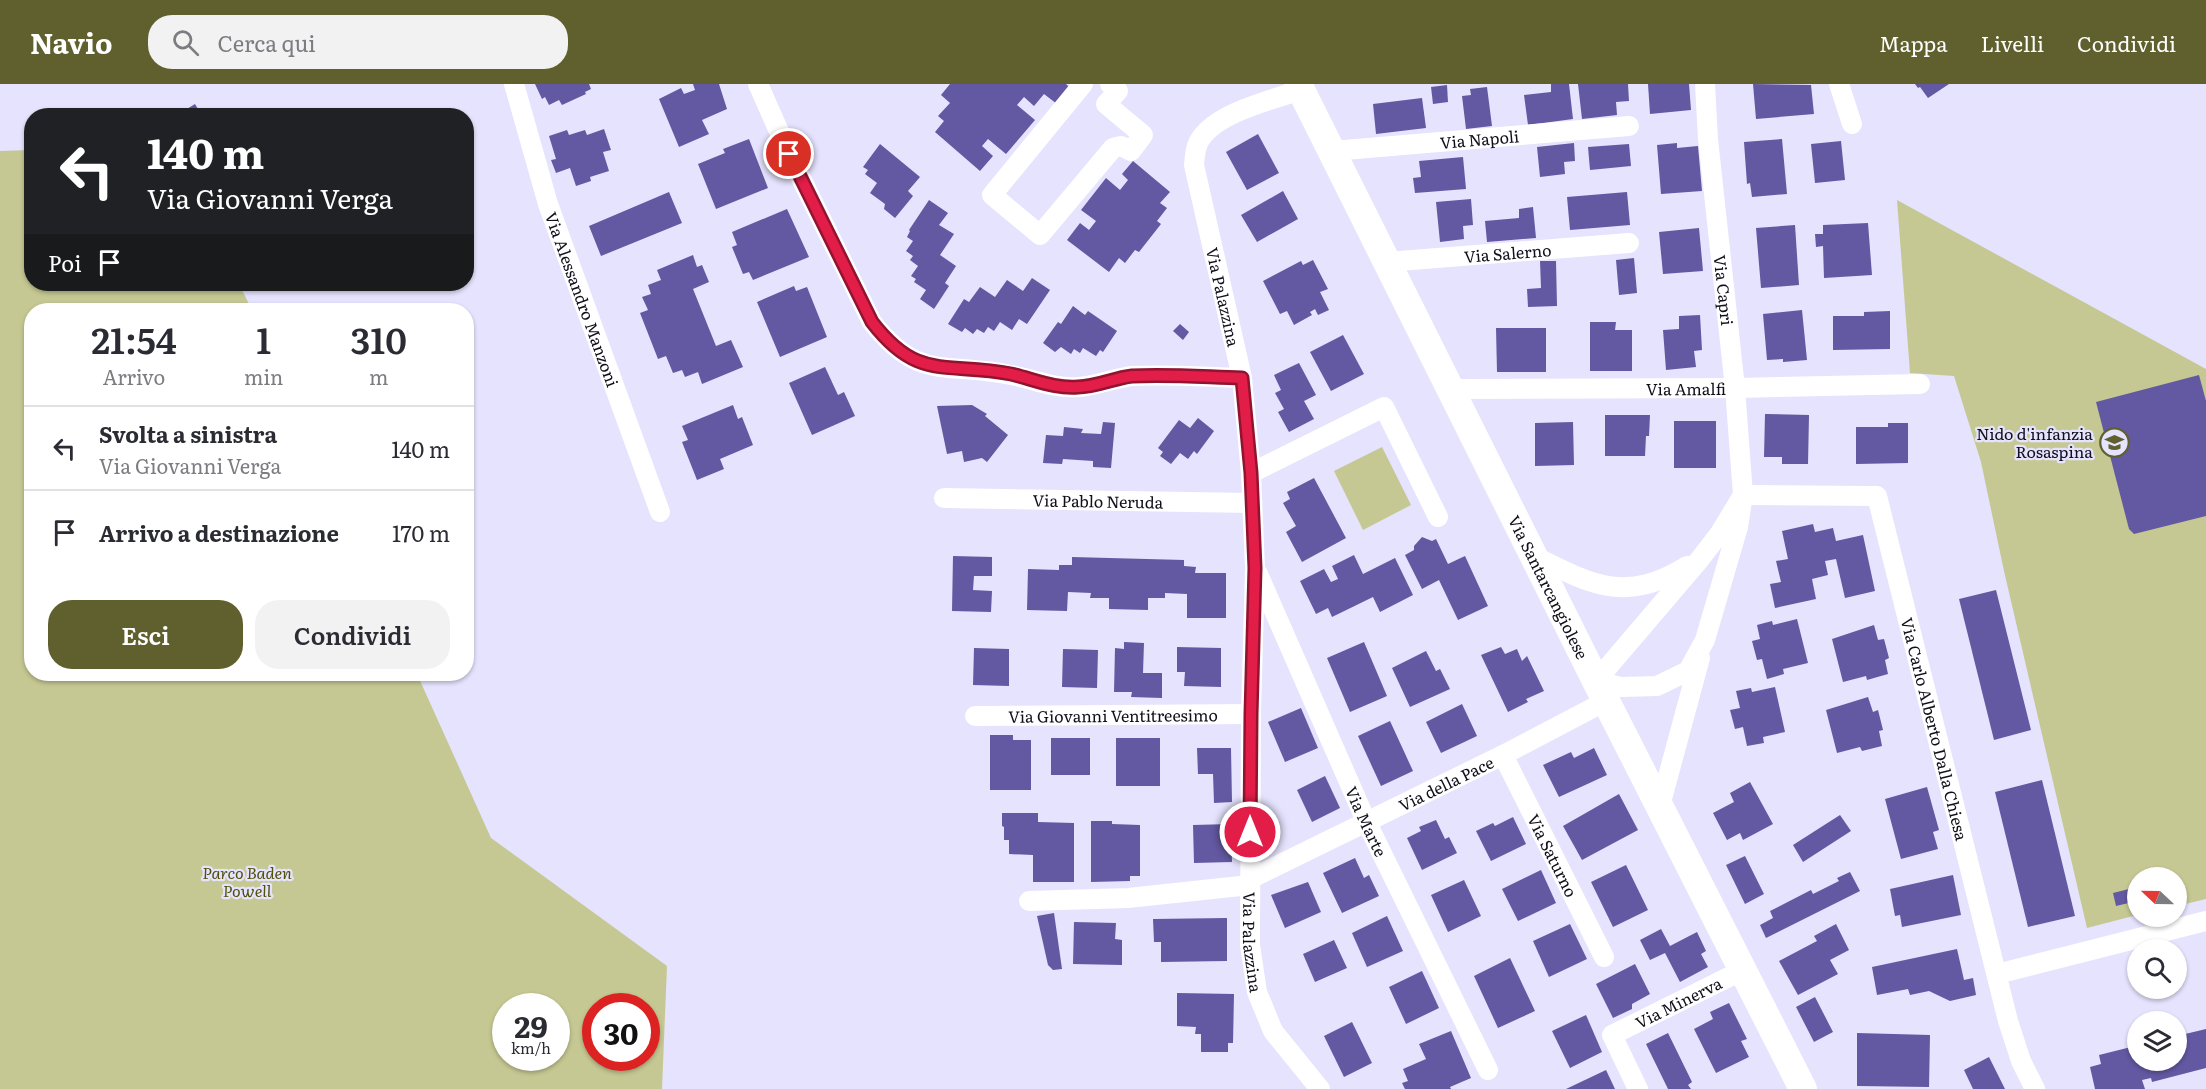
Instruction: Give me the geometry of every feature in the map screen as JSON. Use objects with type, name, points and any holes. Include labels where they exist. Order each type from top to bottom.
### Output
[{"type":"main road","name":"Via Santarcangiolese","points":[[1300,87],[1601,691],[1803,1089]]},
{"type":"street","name":"Via Alessandro Manzoni","points":[[514,84],[548,204],[660,512]]},
{"type":"street","points":[[758,84],[789,154],[872,322],[887,341],[902,354],[922,365],[1010,374],[1054,386],[1078,387],[1130,376],[1242,378]]},
{"type":"street","points":[[1083,84],[992,195],[1040,235],[1113,148],[1121,146],[1131,151],[1143,135],[1106,104],[1118,90],[1110,84]]},
{"type":"street","name":"Via Capri","points":[[1660,806],[1738,527],[1742,488],[1735,388],[1708,139],[1705,84]]},
{"type":"street","points":[[1839,84],[1852,124]]},
{"type":"street","name":"Via Palazzina","points":[[1300,87],[1216,123],[1201,138],[1195,149],[1194,165],[1242,378],[1251,473],[1255,568],[1251,714],[1250,945],[1257,992],[1273,1031],[1320,1089]]},
{"type":"street","name":"Via Napoli","points":[[1332,151],[1629,126]]},
{"type":"street","name":"Via Salerno","points":[[1386,262],[1629,243]]},
{"type":"street","name":"Via Amalfi","points":[[1450,389],[1735,388],[1920,384]]},
{"type":"street","points":[[1251,473],[1384,407],[1438,517]]},
{"type":"street","points":[[1601,691],[1720,533],[1742,488]]},
{"type":"street","name":"Via Carlo Alberto Dalla Chiesa","points":[[1742,488],[1877,496],[2008,1021],[2021,1061],[2035,1089]]},
{"type":"street","name":"Via Pablo Neruda","points":[[944,498],[1252,503]]},
{"type":"street","points":[[1534,556],[1582,580],[1605,587],[1630,588],[1670,577],[1700,559]]},
{"type":"street","name":"Via Marte","points":[[1255,568],[1366,820],[1488,1070]]},
{"type":"street","name":"Via Capri","points":[[1601,691],[1621,687],[1657,686],[1688,671],[1705,640]]},
{"type":"street","name":"Via della Pace","points":[[1250,882],[1366,820],[1503,755],[1601,691]]},
{"type":"street","name":"Via Giovanni Ventitreesimo","points":[[975,716],[1251,714]]},
{"type":"street","name":"Via Saturno","points":[[1503,755],[1604,957]]},
{"type":"street","points":[[1029,902],[1128,898],[1250,882]]},
{"type":"street","points":[[1997,974],[2206,921]]},
{"type":"street","name":"Via Minerva","points":[[1638,1089],[1612,1035],[1743,970]]},
{"type":"green space","name":"Parco Baden Powell","points":[[24,150],[24,291],[242,291],[248,303],[24,303],[24,681],[420,681],[491,838],[667,966],[662,1089],[0,1089],[0,151]]},
{"type":"green space","points":[[1897,200],[2206,369],[2206,899],[2187,904],[2187,867],[2127,867],[2127,918],[2087,928],[1981,462],[1954,376],[1910,373]]},
{"type":"green space","points":[[1382,447],[1411,505],[1363,530],[1334,471]]},
{"type":"building","points":[[535,84],[589,84],[591,89],[585,92],[586,94],[562,105],[559,100],[549,105],[545,97],[542,99]]},
{"type":"building","points":[[693,84],[719,84],[727,109],[702,120],[709,134],[679,147],[659,99],[681,88],[684,94],[695,90]]},
{"type":"building","points":[[950,84],[1066,84],[1070,88],[1057,104],[1044,94],[1034,106],[1024,97],[1017,105],[1035,120],[1006,154],[988,139],[982,146],[993,156],[980,171],[935,132],[944,121],[938,116],[950,103],[941,95]]},
{"type":"building","points":[[1551,84],[1569,84],[1573,119],[1528,125],[1524,95],[1551,92]]},
{"type":"building","points":[[1578,84],[1628,84],[1629,101],[1616,102],[1617,115],[1582,119]]},
{"type":"building","points":[[1648,84],[1689,84],[1691,110],[1650,114]]},
{"type":"building","points":[[1753,84],[1811,85],[1814,114],[1756,119]]},
{"type":"building","points":[[1915,84],[1949,84],[1928,98]]},
{"type":"building","points":[[1447,85],[1448,102],[1433,104],[1431,87]]},
{"type":"building","points":[[1487,87],[1492,126],[1466,129],[1462,96],[1471,95],[1470,89]]},
{"type":"building","points":[[1422,98],[1426,128],[1376,134],[1373,104]]},
{"type":"building","points":[[604,129],[611,150],[603,152],[609,171],[590,177],[591,181],[576,186],[570,168],[556,173],[551,160],[556,159],[549,136],[567,130],[569,135],[585,130],[587,135]]},
{"type":"building","points":[[1258,134],[1279,173],[1247,190],[1226,152]]},
{"type":"building","points":[[749,139],[768,188],[716,209],[698,164],[725,153],[723,149]]},
{"type":"building","points":[[1782,139],[1787,194],[1752,197],[1750,183],[1747,184],[1744,142]]},
{"type":"building","points":[[1841,141],[1845,180],[1815,183],[1811,144]]},
{"type":"building","points":[[1574,143],[1575,161],[1564,162],[1565,174],[1540,177],[1537,147]]},
{"type":"building","points":[[1677,143],[1677,148],[1698,146],[1702,191],[1661,194],[1657,145]]},
{"type":"building","points":[[880,144],[920,177],[908,191],[913,196],[895,218],[884,209],[885,204],[870,193],[877,183],[865,174],[868,170],[863,167]]},
{"type":"building","points":[[1629,144],[1631,166],[1590,170],[1588,147]]},
{"type":"building","points":[[1463,157],[1466,189],[1415,193],[1413,178],[1421,177],[1419,161]]},
{"type":"building","points":[[1133,161],[1170,192],[1160,203],[1167,208],[1157,221],[1161,224],[1139,252],[1135,250],[1125,263],[1119,258],[1109,272],[1067,240],[1080,223],[1089,230],[1096,221],[1081,210],[1106,178],[1120,190],[1128,180],[1122,174]]},
{"type":"building","points":[[1283,191],[1298,219],[1257,242],[1241,215]]},
{"type":"building","points":[[669,192],[682,223],[601,256],[589,226]]},
{"type":"building","points":[[1627,192],[1630,225],[1570,230],[1567,197]]},
{"type":"building","points":[[1471,199],[1473,225],[1463,226],[1464,239],[1440,242],[1436,202]]},
{"type":"building","points":[[929,200],[948,213],[939,225],[954,234],[940,255],[956,266],[945,283],[949,286],[934,309],[920,299],[926,290],[914,282],[916,279],[911,276],[918,266],[910,260],[913,256],[906,251],[913,241],[907,237],[909,230]]},
{"type":"building","points":[[1533,207],[1536,238],[1487,242],[1485,221],[1519,218],[1519,209]]},
{"type":"building","points":[[787,209],[809,257],[753,280],[749,272],[743,274],[732,247],[737,245],[732,232]]},
{"type":"building","points":[[1868,223],[1872,275],[1824,278],[1823,246],[1816,247],[1815,234],[1823,234],[1823,225]]},
{"type":"building","points":[[1795,225],[1799,285],[1761,288],[1756,228]]},
{"type":"building","points":[[1699,228],[1703,271],[1663,274],[1659,232]]},
{"type":"building","points":[[693,255],[697,267],[702,265],[709,282],[693,289],[716,346],[731,340],[743,367],[702,384],[698,372],[685,377],[682,370],[673,373],[666,356],[658,359],[640,313],[648,310],[642,297],[651,294],[648,285],[661,280],[657,270]]},
{"type":"building","points":[[1634,258],[1637,293],[1619,295],[1616,260]]},
{"type":"building","points":[[1313,260],[1328,289],[1320,292],[1329,310],[1318,315],[1315,309],[1310,312],[1312,315],[1294,325],[1287,311],[1280,314],[1263,281],[1301,261],[1303,265]]},
{"type":"building","points":[[1540,261],[1556,261],[1557,306],[1528,307],[1527,289],[1541,288]]},
{"type":"building","points":[[1032,278],[1050,290],[1027,324],[1019,319],[1012,330],[1000,322],[994,331],[988,327],[984,333],[977,329],[973,334],[965,328],[962,332],[948,324],[964,299],[969,302],[980,287],[995,297],[1007,280],[1023,291]]},
{"type":"building","points":[[794,286],[796,291],[807,287],[827,337],[780,357],[757,302]]},
{"type":"building","points":[[1073,306],[1085,315],[1088,311],[1117,331],[1103,352],[1100,350],[1096,356],[1083,348],[1080,353],[1074,349],[1071,354],[1061,347],[1055,352],[1043,343],[1058,322],[1061,324]]},
{"type":"building","points":[[1802,310],[1807,360],[1783,362],[1783,359],[1767,360],[1763,314]]},
{"type":"building","points":[[1890,311],[1890,349],[1833,350],[1833,316],[1864,316],[1864,312]]},
{"type":"building","points":[[1700,315],[1702,350],[1694,351],[1696,367],[1666,370],[1663,330],[1679,329],[1679,316]]},
{"type":"building","points":[[1590,322],[1616,322],[1615,330],[1632,330],[1632,371],[1590,371]]},
{"type":"building","points":[[1180,324],[1189,332],[1183,340],[1173,331]]},
{"type":"building","points":[[1496,328],[1546,328],[1546,372],[1497,372]]},
{"type":"building","points":[[1343,335],[1364,374],[1331,391],[1310,352]]},
{"type":"building","points":[[1299,363],[1316,395],[1304,401],[1314,419],[1289,432],[1278,412],[1284,409],[1275,393],[1281,390],[1274,375]]},
{"type":"building","points":[[825,367],[838,395],[844,392],[855,416],[812,435],[789,383]]},
{"type":"building","points":[[2199,375],[2206,401],[2206,516],[2134,534],[2129,529],[2096,402]]},
{"type":"building","points":[[733,405],[738,419],[742,417],[753,445],[720,459],[724,469],[697,480],[682,442],[688,440],[682,426]]},
{"type":"building","points":[[972,405],[987,414],[985,416],[1008,435],[987,462],[982,458],[964,462],[962,451],[947,454],[937,406]]},
{"type":"building","points":[[1765,414],[1809,415],[1808,464],[1782,464],[1782,457],[1764,457]]},
{"type":"building","points":[[1605,415],[1650,415],[1645,456],[1605,456]]},
{"type":"building","points":[[1198,418],[1214,431],[1197,454],[1194,451],[1188,459],[1180,453],[1171,464],[1160,456],[1163,452],[1158,448],[1179,420],[1190,428]]},
{"type":"building","points":[[1674,421],[1716,421],[1716,468],[1674,468]]},
{"type":"building","points":[[1103,422],[1115,423],[1111,468],[1093,467],[1093,461],[1063,459],[1062,464],[1043,463],[1046,435],[1063,436],[1064,427],[1083,429],[1081,433],[1101,434]]},
{"type":"building","points":[[1573,422],[1574,465],[1535,466],[1535,423]]},
{"type":"building","points":[[1888,423],[1908,423],[1908,463],[1856,464],[1856,427],[1888,427]]},
{"type":"building","points":[[1314,478],[1346,538],[1302,562],[1286,532],[1296,526],[1283,503],[1290,499],[1287,492]]},
{"type":"building","points":[[1813,524],[1815,532],[1833,528],[1836,541],[1863,535],[1875,591],[1845,598],[1836,559],[1825,561],[1828,575],[1812,579],[1816,599],[1775,608],[1770,584],[1781,582],[1776,561],[1788,559],[1782,531]]},
{"type":"building","points":[[1422,537],[1432,541],[1436,539],[1448,564],[1465,556],[1488,606],[1458,620],[1439,580],[1422,589],[1405,555],[1414,550],[1414,546]]},
{"type":"building","points":[[1354,555],[1363,574],[1395,558],[1413,595],[1380,612],[1373,597],[1332,617],[1328,608],[1316,614],[1300,581],[1324,569],[1331,582],[1338,579],[1332,566]]},
{"type":"building","points":[[953,556],[992,557],[992,576],[974,576],[973,590],[992,591],[991,612],[952,611]]},
{"type":"building","points":[[1072,557],[1184,560],[1184,566],[1196,567],[1195,573],[1226,573],[1226,618],[1187,618],[1187,594],[1165,593],[1165,598],[1148,598],[1148,610],[1109,609],[1109,598],[1090,598],[1091,593],[1068,592],[1067,611],[1027,610],[1028,569],[1059,570],[1059,565],[1072,565]]},
{"type":"building","points":[[1996,590],[2031,730],[1994,740],[1959,599]]},
{"type":"building","points":[[1797,619],[1808,663],[1783,669],[1784,674],[1767,679],[1762,659],[1757,660],[1752,641],[1760,639],[1757,625],[1772,621],[1773,625]]},
{"type":"building","points":[[1874,625],[1878,640],[1884,639],[1889,658],[1885,660],[1888,674],[1867,680],[1866,676],[1843,682],[1832,639]]},
{"type":"building","points":[[1124,642],[1144,643],[1143,673],[1162,673],[1162,698],[1131,697],[1132,692],[1114,692],[1115,648],[1124,649]]},
{"type":"building","points":[[1364,642],[1387,696],[1350,712],[1327,658]]},
{"type":"building","points":[[1177,647],[1221,648],[1221,687],[1184,686],[1185,672],[1177,672]]},
{"type":"building","points":[[1501,647],[1505,654],[1517,649],[1522,661],[1527,656],[1544,691],[1526,699],[1528,702],[1508,712],[1481,655]]},
{"type":"building","points":[[974,648],[1009,649],[1009,686],[973,685]]},
{"type":"building","points":[[1063,649],[1098,650],[1097,688],[1062,687]]},
{"type":"building","points":[[1426,651],[1436,671],[1440,669],[1450,689],[1410,707],[1392,668]]},
{"type":"building","points":[[1775,687],[1785,732],[1763,737],[1764,743],[1747,746],[1743,727],[1735,729],[1730,710],[1740,708],[1736,691],[1751,688],[1752,692]]},
{"type":"building","points":[[1868,697],[1873,712],[1878,710],[1883,730],[1879,731],[1882,746],[1862,751],[1860,747],[1837,753],[1826,710]]},
{"type":"building","points":[[1462,704],[1477,736],[1441,753],[1426,722]]},
{"type":"building","points":[[1301,708],[1318,748],[1285,762],[1268,722]]},
{"type":"building","points":[[1390,721],[1413,771],[1381,786],[1358,736]]},
{"type":"building","points":[[990,735],[1013,735],[1013,740],[1031,740],[1031,790],[990,790]]},
{"type":"building","points":[[1051,738],[1090,738],[1090,775],[1051,775]]},
{"type":"building","points":[[1116,738],[1160,738],[1160,786],[1116,786]]},
{"type":"building","points":[[1197,748],[1231,748],[1232,802],[1214,803],[1213,774],[1198,774]]},
{"type":"building","points":[[1594,748],[1607,775],[1559,797],[1543,765],[1571,752],[1574,758]]},
{"type":"building","points":[[1325,776],[1340,808],[1312,822],[1297,790]]},
{"type":"building","points":[[2042,780],[2075,916],[2028,927],[1995,792]]},
{"type":"building","points":[[1750,782],[1773,824],[1743,840],[1740,833],[1727,840],[1713,813],[1734,802],[1730,793]]},
{"type":"building","points":[[1927,787],[1939,830],[1933,832],[1938,849],[1901,859],[1885,799]]},
{"type":"building","points":[[1619,794],[1638,830],[1582,860],[1563,826]]},
{"type":"building","points":[[1002,813],[1038,813],[1038,822],[1074,823],[1074,882],[1033,882],[1033,855],[1009,854],[1009,840],[1004,840]]},
{"type":"building","points":[[1840,815],[1851,831],[1803,862],[1793,845]]},
{"type":"building","points":[[1513,817],[1526,844],[1491,861],[1476,831],[1493,823],[1495,826]]},
{"type":"building","points":[[1436,820],[1445,839],[1449,837],[1457,853],[1422,870],[1407,838],[1421,831],[1419,827]]},
{"type":"building","points":[[1091,821],[1140,825],[1140,876],[1130,876],[1130,881],[1091,882]]},
{"type":"building","points":[[1231,824],[1232,862],[1194,863],[1193,825]]},
{"type":"building","points":[[1745,856],[1764,894],[1745,904],[1726,865]]},
{"type":"building","points":[[1355,858],[1364,878],[1369,875],[1379,896],[1342,913],[1323,873]]},
{"type":"building","points":[[1626,865],[1648,910],[1613,927],[1591,882]]},
{"type":"building","points":[[1541,870],[1556,903],[1518,921],[1502,889]]},
{"type":"building","points":[[1850,872],[1860,891],[1766,938],[1760,925],[1773,918],[1770,911],[1811,890],[1813,894],[1839,881],[1837,878]]},
{"type":"building","points":[[1953,875],[1961,915],[1902,927],[1900,915],[1895,916],[1890,889]]},
{"type":"building","points":[[1464,880],[1481,916],[1448,932],[1431,895]]},
{"type":"building","points":[[1308,882],[1321,912],[1285,928],[1271,895]]},
{"type":"building","points":[[2127,890],[2127,903],[2116,906],[2113,893]]},
{"type":"building","points":[[1054,913],[1062,969],[1053,970],[1048,965],[1037,916]]},
{"type":"building","points":[[1387,916],[1403,951],[1367,967],[1352,933]]},
{"type":"building","points":[[1227,918],[1227,961],[1161,962],[1161,942],[1154,942],[1153,919]]},
{"type":"building","points":[[1074,922],[1116,923],[1115,939],[1122,940],[1122,965],[1073,964]]},
{"type":"building","points":[[1570,924],[1587,959],[1549,977],[1533,941]]},
{"type":"building","points":[[1836,924],[1849,950],[1830,960],[1838,974],[1798,995],[1779,961],[1817,941],[1814,936]]},
{"type":"building","points":[[1661,929],[1670,946],[1697,932],[1706,951],[1701,954],[1708,967],[1680,982],[1665,953],[1650,960],[1640,940]]},
{"type":"building","points":[[1334,940],[1347,968],[1315,982],[1303,954]]},
{"type":"building","points":[[1957,949],[1964,980],[1973,978],[1976,995],[1950,1001],[1929,991],[1910,995],[1908,989],[1877,995],[1872,967]]},
{"type":"building","points":[[1510,958],[1535,1011],[1498,1028],[1474,976]]},
{"type":"building","points":[[1635,964],[1650,994],[1632,1004],[1632,1009],[1613,1018],[1596,984]]},
{"type":"building","points":[[1422,971],[1439,1008],[1406,1024],[1389,987]]},
{"type":"building","points":[[1177,993],[1234,994],[1233,1043],[1228,1043],[1228,1052],[1201,1052],[1201,1034],[1195,1034],[1196,1027],[1177,1026]]},
{"type":"building","points":[[1815,997],[1833,1032],[1814,1042],[1796,1007]]},
{"type":"building","points":[[1729,1003],[1747,1039],[1741,1041],[1749,1057],[1716,1073],[1694,1029],[1713,1019],[1710,1012]]},
{"type":"building","points":[[1586,1015],[1602,1052],[1570,1068],[1552,1031]]},
{"type":"building","points":[[1352,1022],[1372,1063],[1344,1077],[1324,1036]]},
{"type":"building","points":[[2206,1029],[2206,1068],[2152,1082],[2151,1078],[2142,1080],[2145,1089],[2095,1089],[2090,1067],[2101,1064],[2099,1055],[2127,1048],[2127,1071],[2187,1071],[2187,1034]]},
{"type":"building","points":[[1451,1031],[1471,1078],[1450,1087],[1451,1089],[1405,1089],[1402,1083],[1408,1081],[1403,1069],[1426,1059],[1419,1044]]},
{"type":"building","points":[[1668,1033],[1692,1082],[1688,1085],[1691,1089],[1668,1089],[1646,1044]]},
{"type":"building","points":[[1857,1033],[1930,1035],[1929,1087],[1857,1086]]},
{"type":"building","points":[[1989,1057],[2005,1089],[1973,1089],[1964,1070]]},
{"type":"building","points":[[1606,1070],[1615,1089],[1566,1089]]},
{"type":"place","name":"Nido d'infanzia Rosaspina","points":[[2114,442]]},
{"type":"route","points":[[789,154],[872,322],[887,341],[902,354],[922,365],[1010,374],[1054,386],[1078,387],[1130,376],[1242,378],[1251,473],[1255,568],[1250,832]]}]
